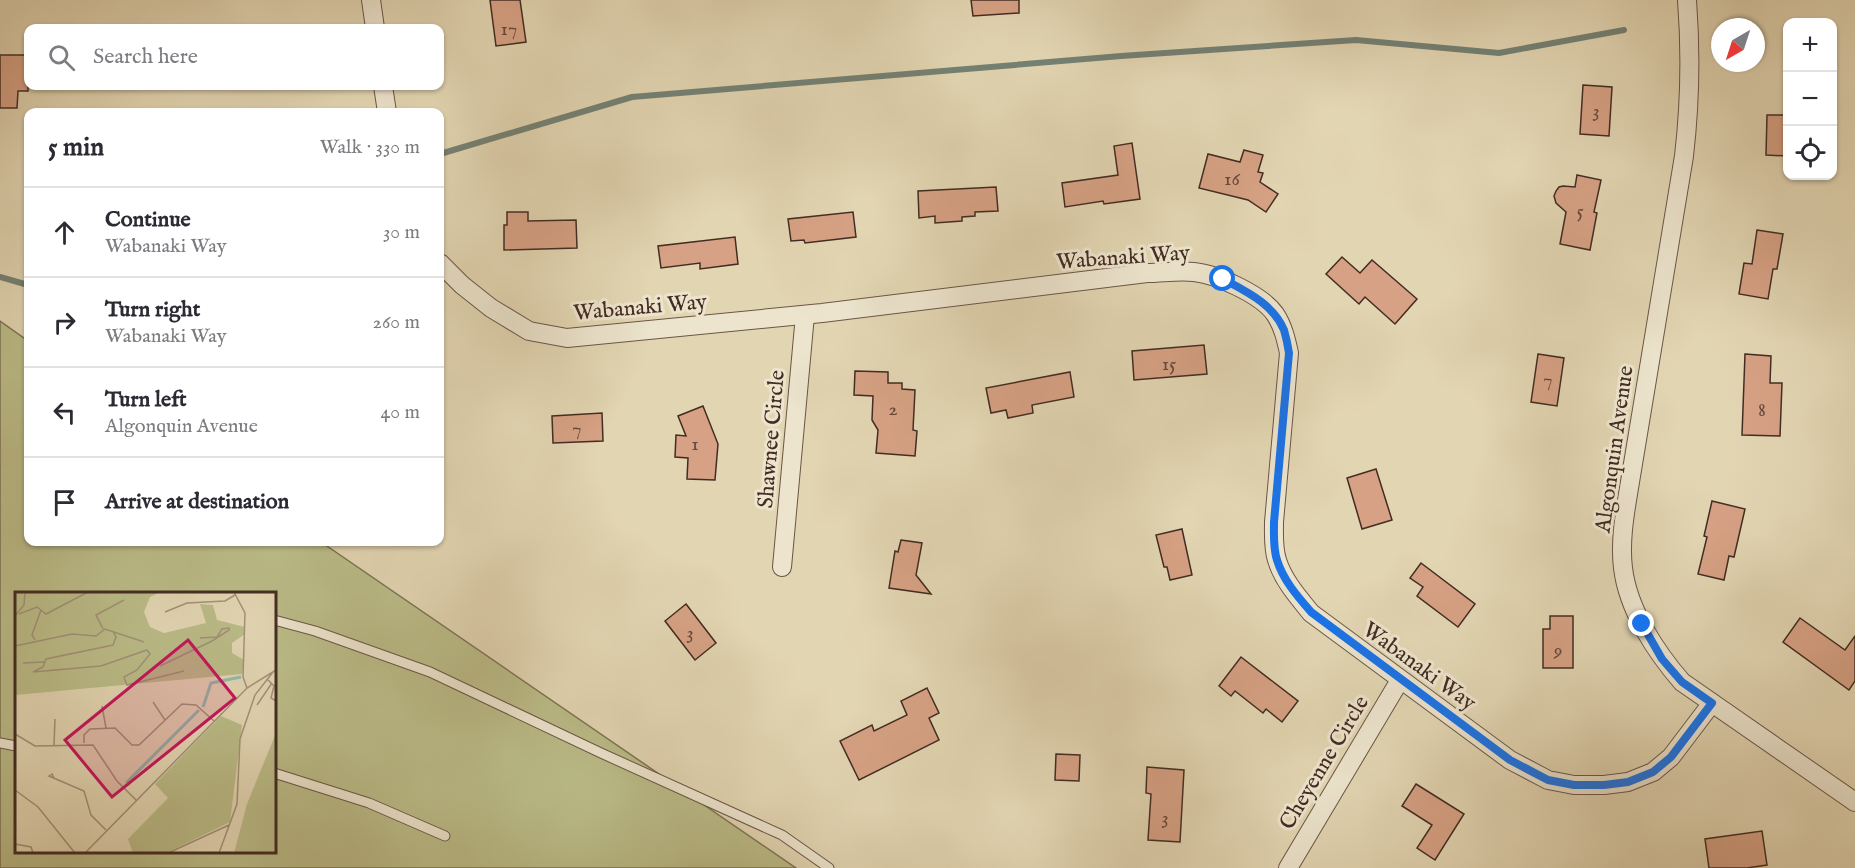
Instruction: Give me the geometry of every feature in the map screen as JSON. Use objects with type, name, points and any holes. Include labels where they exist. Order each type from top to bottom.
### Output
[{"type":"street","points":[[371,0],[374,24]]},
{"type":"street","name":"Algonquin Avenue","points":[[1687,0],[1689,109],[1684,156],[1628,494],[1623,530],[1623,569],[1630,596],[1642,624],[1662,659],[1682,682],[1855,802]]},
{"type":"street","points":[[384,90],[386,108]]},
{"type":"street","name":"Wabanaki Way","points":[[444,267],[491,308],[529,331],[567,338],[805,315],[1147,273],[1193,272],[1223,279],[1253,296],[1273,312],[1284,330],[1289,353],[1274,544],[1277,562],[1294,592],[1311,612],[1510,760],[1548,780],[1574,785],[1604,785],[1628,782],[1653,772],[1671,757],[1712,703]]},
{"type":"street","name":"Shawnee Circle","points":[[782,567],[805,315]]},
{"type":"street","name":"Cheyenne Circle","points":[[1288,868],[1400,680]]},
{"type":"lane","points":[[276,621],[315,631],[430,672],[782,835],[829,868]]},
{"type":"lane","points":[[0,743],[15,746]]},
{"type":"lane","points":[[276,774],[369,803],[445,836]]},
{"type":"green space","points":[[0,321],[24,338],[24,546],[327,546],[796,868],[0,868]]},
{"type":"building","points":[[490,0],[520,0],[526,42],[496,46]]},
{"type":"building","points":[[971,0],[1019,0],[1019,13],[973,16]]},
{"type":"building","points":[[0,55],[24,55],[24,90],[28,91],[18,91],[17,108],[0,108]]},
{"type":"building","points":[[1583,85],[1612,87],[1609,136],[1580,134]]},
{"type":"building","points":[[1767,115],[1783,115],[1783,156],[1766,155]]},
{"type":"building","points":[[1132,143],[1140,199],[1104,204],[1103,201],[1065,207],[1062,183],[1118,175],[1114,146]]},
{"type":"building","points":[[1244,150],[1263,155],[1258,172],[1263,173],[1260,182],[1278,194],[1266,212],[1248,200],[1199,188],[1208,154],[1240,162]]},
{"type":"building","points":[[1577,175],[1601,180],[1594,212],[1597,213],[1590,250],[1560,244],[1566,212],[1556,203],[1554,196],[1559,187],[1575,187]]},
{"type":"building","points":[[996,187],[998,211],[975,212],[975,216],[962,217],[962,221],[935,223],[935,216],[919,218],[918,191]]},
{"type":"building","points":[[507,212],[528,212],[528,221],[576,220],[577,248],[504,250],[504,225],[507,225]]},
{"type":"building","points":[[853,212],[856,237],[805,243],[804,240],[791,241],[788,219]]},
{"type":"building","points":[[1757,230],[1783,234],[1777,269],[1773,269],[1768,299],[1739,294],[1744,263],[1752,264]]},
{"type":"building","points":[[735,237],[738,264],[700,269],[700,263],[661,268],[658,246]]},
{"type":"building","points":[[1342,257],[1360,273],[1372,260],[1417,299],[1395,324],[1365,297],[1359,304],[1326,274]]},
{"type":"building","points":[[1204,345],[1207,374],[1134,380],[1132,351]]},
{"type":"building","points":[[1538,354],[1564,358],[1557,406],[1531,402]]},
{"type":"building","points":[[1745,354],[1771,356],[1770,383],[1782,383],[1780,436],[1742,435]]},
{"type":"building","points":[[855,371],[888,372],[888,383],[902,383],[902,389],[915,390],[913,430],[917,431],[915,456],[876,453],[878,430],[872,420],[873,396],[854,395]]},
{"type":"building","points":[[1070,372],[1074,397],[1032,405],[1033,413],[1008,418],[1006,410],[991,413],[986,388]]},
{"type":"building","points":[[703,406],[718,444],[715,480],[687,479],[688,458],[675,457],[676,435],[686,436],[678,416]]},
{"type":"building","points":[[602,413],[603,441],[553,443],[552,416]]},
{"type":"building","points":[[1376,469],[1392,520],[1362,529],[1347,478]]},
{"type":"building","points":[[1712,501],[1745,509],[1734,557],[1729,556],[1724,580],[1698,574],[1707,537],[1704,536]]},
{"type":"building","points":[[1182,529],[1192,575],[1170,580],[1167,567],[1164,567],[1156,535]]},
{"type":"building","points":[[901,540],[922,543],[916,575],[931,594],[889,588],[895,551],[898,552]]},
{"type":"building","points":[[1421,563],[1475,604],[1458,627],[1417,596],[1423,587],[1410,578]]},
{"type":"building","points":[[686,604],[716,643],[695,660],[665,621]]},
{"type":"building","points":[[1550,616],[1573,616],[1573,668],[1543,668],[1543,629],[1550,629]]},
{"type":"building","points":[[1800,618],[1845,650],[1855,636],[1855,681],[1849,690],[1783,642]]},
{"type":"building","points":[[1241,657],[1298,701],[1282,722],[1266,709],[1263,713],[1235,691],[1231,696],[1219,686]]},
{"type":"building","points":[[927,688],[939,713],[929,718],[939,740],[859,780],[840,741],[872,725],[874,731],[907,715],[901,701]]},
{"type":"building","points":[[1056,754],[1080,755],[1079,781],[1055,780]]},
{"type":"building","points":[[1147,767],[1184,770],[1180,842],[1148,840],[1151,794],[1146,793]]},
{"type":"building","points":[[1416,784],[1464,814],[1435,860],[1417,848],[1432,825],[1402,806]]},
{"type":"building","points":[[1762,831],[1767,865],[1747,868],[1709,868],[1705,839]]},
{"type":"waterway","points":[[444,153],[632,97],[1121,56],[1356,40],[1499,53],[1624,30]]},
{"type":"waterway","points":[[0,277],[24,284]]},
{"type":"route","points":[[1223,279],[1253,296],[1273,312],[1284,330],[1289,353],[1274,544],[1277,562],[1294,592],[1311,612],[1330,628],[1510,760],[1548,780],[1574,785],[1604,785],[1628,782],[1653,772],[1671,757],[1712,703],[1682,682],[1662,659],[1642,624]]}]
